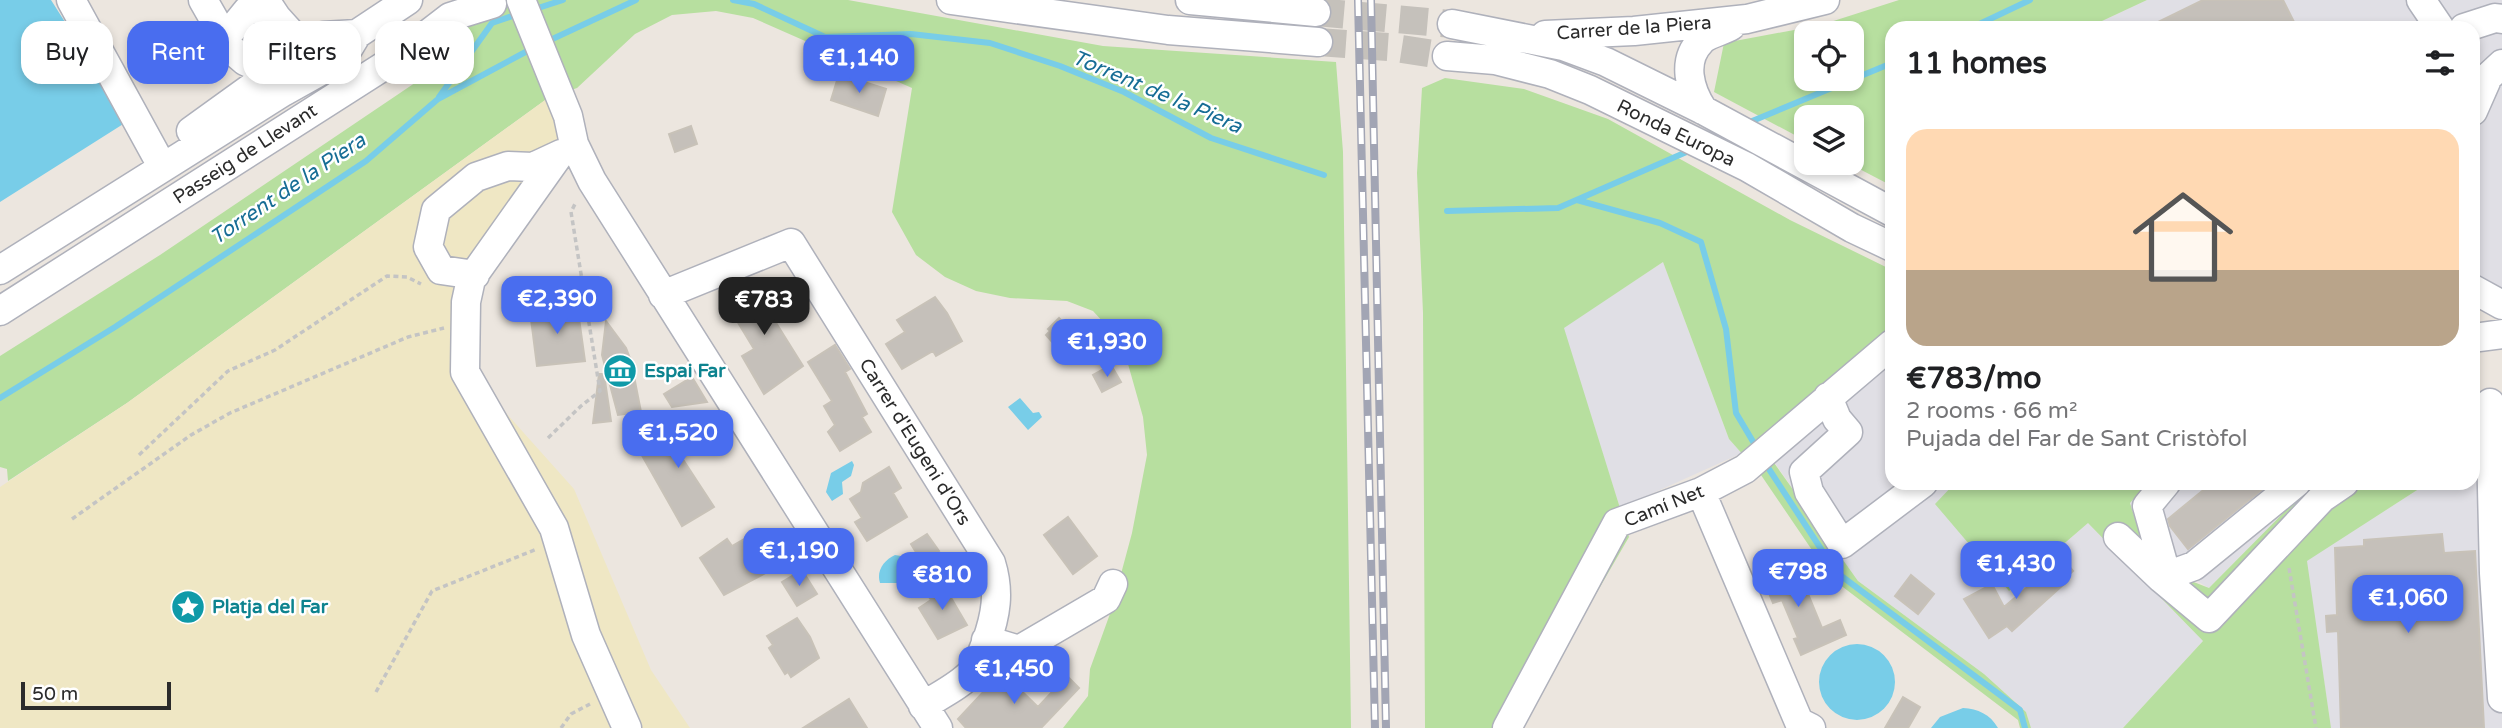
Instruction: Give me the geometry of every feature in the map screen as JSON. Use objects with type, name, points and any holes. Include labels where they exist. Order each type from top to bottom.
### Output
[{"type":"street","points":[[71,0],[157,157]]},
{"type":"street","points":[[203,0],[215,21]]},
{"type":"street","points":[[361,31],[408,0]]},
{"type":"street","points":[[520,0],[568,116],[567,150],[471,279],[467,302],[465,372],[525,475],[558,540],[586,635],[627,728]]},
{"type":"street","points":[[951,0],[1168,30],[1318,42]]},
{"type":"street","points":[[1190,0],[1316,12]]},
{"type":"street","name":"Carrer de la Piera","points":[[1521,36],[1634,31],[1746,19],[1825,0]]},
{"type":"street","points":[[2421,0],[2435,21]]},
{"type":"street","points":[[229,32],[247,11],[267,3],[272,21]]},
{"type":"street","name":"Passeig de Llevant","points":[[0,311],[398,57],[450,16],[492,4]]},
{"type":"street","points":[[2480,23],[2495,18],[2502,19]]},
{"type":"street","name":"Carrer de la Piera","points":[[1705,112],[1693,94],[1688,70],[1690,59],[1701,41],[1746,19]]},
{"type":"street","name":"Ronda Europa","points":[[1452,24],[1563,46],[1606,62],[1885,208]]},
{"type":"street","points":[[229,45],[243,59]]},
{"type":"street","name":"Ronda Europa","points":[[1447,56],[1495,60],[1550,74],[1619,104],[1747,167],[1885,244]]},
{"type":"street","points":[[2480,93],[2488,72]]},
{"type":"street","points":[[239,96],[243,73]]},
{"type":"street","points":[[120,195],[157,157],[258,84]]},
{"type":"street","points":[[0,270],[233,124],[240,110],[267,84]]},
{"type":"street","points":[[475,275],[441,270],[428,247],[436,210],[476,177],[508,166],[533,167],[567,150]]},
{"type":"street","points":[[567,150],[592,181],[930,717]]},
{"type":"street","name":"Carrer d'Eugeni d'Ors","points":[[663,295],[791,243],[991,564],[997,595],[992,627],[972,672],[930,717]]},
{"type":"street","points":[[2480,293],[2502,305]]},
{"type":"street","points":[[2480,309],[2502,305]]},
{"type":"street","points":[[2480,323],[2502,321]]},
{"type":"street","points":[[2480,337],[2502,334]]},
{"type":"street","name":"Camí Net","points":[[1507,728],[1617,523],[1701,492],[1745,469],[1885,350]]},
{"type":"street","points":[[1828,397],[1837,419],[1848,432],[1804,472],[1809,492],[1842,544],[1914,490]]},
{"type":"street","points":[[2488,404],[2502,698]]},
{"type":"street","points":[[2160,490],[2147,506],[2163,563],[2161,578]]},
{"type":"street","points":[[2161,578],[2194,566],[2287,490]]},
{"type":"street","points":[[2118,537],[2209,618],[2322,498],[2334,490]]},
{"type":"street","points":[[1701,492],[1799,726]]},
{"type":"street","points":[[986,640],[1019,650],[1106,599],[1114,584]]},
{"type":"path","points":[[548,438],[600,391],[571,212],[576,202],[584,197]]},
{"type":"path","points":[[139,455],[228,372],[275,350],[387,276],[407,278],[430,289]]},
{"type":"path","points":[[72,519],[191,435],[230,413],[408,337],[466,323]]},
{"type":"path","points":[[376,692],[432,591],[558,540]]},
{"type":"path","points":[[2285,540],[2316,728]]},
{"type":"path","points":[[561,728],[571,714],[611,692]]},
{"type":"shaded area","points":[[2147,0],[2502,0],[2502,288],[2480,290],[2480,21],[2102,21]]},
{"type":"shaded area","points":[[1663,262],[1729,439],[1742,453],[1620,508],[1563,328]]},
{"type":"shaded area","points":[[1885,369],[1885,490],[1949,490],[1936,504],[2009,591],[2088,523],[2203,641],[2123,728],[2031,728],[2026,712],[1984,674],[1858,581],[1772,459]]},
{"type":"shaded area","points":[[2502,436],[2502,728],[2331,728],[2306,561],[2417,490],[2480,490],[2480,450]]},
{"type":"shaded area","points":[[2141,490],[2306,490],[2209,588],[2197,581],[2186,579],[2142,541],[2130,502]]},
{"type":"green space","points":[[457,0],[848,0],[1103,46],[1336,62],[1343,152],[1351,728],[1063,728],[1088,696],[1090,669],[1111,611],[1132,533],[1147,455],[1143,417],[1128,364],[1115,335],[1093,311],[1067,301],[1010,298],[976,291],[945,277],[916,255],[892,212],[912,88],[753,18],[716,11],[672,15],[635,34],[577,88],[548,98],[127,403],[8,481],[7,469],[0,467],[0,356],[160,255],[413,84],[474,84],[474,21],[434,21],[432,14]]},
{"type":"green space","points":[[1899,0],[2147,0],[2102,21],[1885,21],[1885,182],[1864,171],[1864,105],[1794,105],[1794,135],[1714,92],[1724,43],[1794,30],[1794,91],[1864,91],[1864,21],[1833,21]]},
{"type":"green space","points":[[1445,78],[1524,89],[1608,119],[1790,220],[1885,267],[1885,369],[1772,460],[1858,581],[1984,674],[2026,712],[2031,728],[2020,728],[2018,720],[1831,578],[1761,475],[1729,439],[1663,262],[1564,328],[1629,537],[1518,728],[1425,728],[1423,313],[1417,173],[1422,88]]},
{"type":"green space","points":[[1948,490],[2142,490],[2130,503],[2142,541],[2186,579],[2209,588],[2306,490],[2417,490],[2307,561],[2331,728],[2123,728],[2203,641],[2088,523],[2009,591],[1935,504]]},
{"type":"sand","points":[[548,98],[562,153],[484,286],[474,324],[479,373],[489,394],[574,489],[651,670],[690,728],[0,728],[0,487],[127,403]]},
{"type":"water","points":[[0,0],[51,0],[64,21],[21,21],[21,84],[104,84],[128,121],[0,202]]},
{"type":"water","points":[[1020,398],[1033,413],[1039,412],[1042,417],[1028,430],[1008,407]]},
{"type":"water","points":[[852,461],[854,465],[851,476],[842,482],[843,494],[832,501],[826,492],[831,473]]},
{"type":"water","points":[[895,555],[901,556],[903,560],[899,571],[900,583],[880,583],[882,566]]},
{"type":"water","points":[[1857,644],[1872,647],[1884,655],[1892,667],[1895,682],[1892,697],[1884,709],[1872,717],[1857,720],[1842,717],[1830,709],[1822,697],[1819,682],[1822,667],[1830,655],[1842,647]]},
{"type":"water","points":[[1963,708],[1983,713],[1998,728],[1931,728],[1940,717]]},
{"type":"building","points":[[2203,0],[2283,0],[2294,21],[2160,21]]},
{"type":"building","points":[[839,74],[886,89],[878,116],[831,100]]},
{"type":"building","points":[[691,126],[697,144],[675,152],[669,134]]},
{"type":"building","points":[[760,280],[780,313],[773,318],[803,366],[764,394],[742,356],[754,349],[725,301]]},
{"type":"building","points":[[935,297],[962,341],[936,356],[933,351],[902,369],[886,344],[905,332],[897,320]]},
{"type":"building","points":[[577,304],[585,361],[537,366],[530,311]]},
{"type":"building","points":[[1059,318],[1079,340],[1063,354],[1046,335]]},
{"type":"building","name":"Espai Far","points":[[606,321],[626,348],[631,361],[641,412],[618,415],[602,355]]},
{"type":"building","points":[[835,345],[850,369],[845,372],[867,414],[862,417],[871,432],[840,451],[828,432],[835,425],[824,406],[832,401],[808,362]]},
{"type":"building","points":[[1111,365],[1121,382],[1102,392],[1093,375]]},
{"type":"building","points":[[599,374],[604,374],[611,421],[593,423]]},
{"type":"building","points":[[692,377],[707,402],[672,407],[664,394]]},
{"type":"building","points":[[697,416],[703,428],[701,438],[704,443],[682,458],[714,507],[682,526],[640,452],[646,449],[644,446]]},
{"type":"building","points":[[889,467],[901,488],[893,493],[907,517],[867,541],[855,522],[862,518],[850,499],[861,492],[863,483]]},
{"type":"building","points":[[2203,490],[2261,490],[2188,549],[2170,526],[2168,519]]},
{"type":"building","points":[[1068,517],[1097,556],[1073,574],[1044,535]]},
{"type":"building","points":[[753,534],[775,568],[724,595],[700,558],[727,539],[732,546]]},
{"type":"building","points":[[927,534],[939,551],[922,562],[911,544]]},
{"type":"building","points":[[2442,534],[2444,553],[2475,551],[2484,728],[2341,728],[2338,631],[2327,632],[2326,616],[2337,615],[2335,548],[2364,546],[2364,540]]},
{"type":"building","points":[[1776,554],[1793,594],[1806,589],[1822,628],[1840,620],[1846,635],[1801,655],[1794,639],[1798,638],[1782,600],[1773,603],[1757,563]]},
{"type":"building","points":[[2062,558],[2073,571],[2062,581],[2065,583],[2012,631],[2007,626],[1989,638],[1964,599],[1992,584],[2004,607]]},
{"type":"building","points":[[802,570],[817,594],[797,606],[782,582]]},
{"type":"building","points":[[1911,575],[1934,594],[1918,614],[1895,596]]},
{"type":"building","points":[[937,581],[944,593],[947,591],[967,625],[938,639],[919,608],[931,600],[924,589]]},
{"type":"building","points":[[797,618],[810,637],[819,658],[791,677],[788,672],[785,674],[769,648],[773,645],[767,636]]},
{"type":"building","points":[[1002,672],[1038,707],[1067,676],[1079,688],[1041,728],[966,728],[958,719]]},
{"type":"building","points":[[1903,697],[1920,707],[1908,728],[1885,728]]},
{"type":"building","points":[[849,699],[867,728],[803,728]]},
{"type":"waterway","points":[[532,10],[563,0]]},
{"type":"waterway","name":"Torrent de la Piera","points":[[546,42],[636,0]]},
{"type":"waterway","name":"Torrent de la Piera","points":[[733,0],[754,4],[825,37],[911,34],[990,43],[1060,66],[1124,92],[1211,138],[1324,175]]},
{"type":"waterway","name":"Torrent de la Piera","points":[[1986,21],[2030,0]]},
{"type":"waterway","points":[[439,97],[492,23],[518,14]]},
{"type":"waterway","name":"Torrent de la Piera","points":[[0,398],[115,327],[366,161],[438,99],[533,48]]},
{"type":"waterway","name":"Torrent de la Piera","points":[[1745,124],[1885,66]]},
{"type":"waterway","name":"Torrent de la Piera","points":[[1447,211],[1558,208],[1691,150]]},
{"type":"waterway","points":[[1577,200],[1660,223],[1701,242],[1726,329],[1736,413],[1758,450]]},
{"type":"waterway","points":[[1765,463],[1836,572],[2020,710],[2025,728]]},
{"type":"tunnel","points":[[1316,12],[1452,24]]},
{"type":"tunnel","points":[[1318,42],[1389,47],[1447,56]]},
{"type":"railway","points":[[1358,0],[1375,728]]},
{"type":"railway","points":[[1371,0],[1386,728]]},
{"type":"place","name":"Espai Far","points":[[620,371]]},
{"type":"place","name":"Platja del Far","points":[[188,607]]}]
